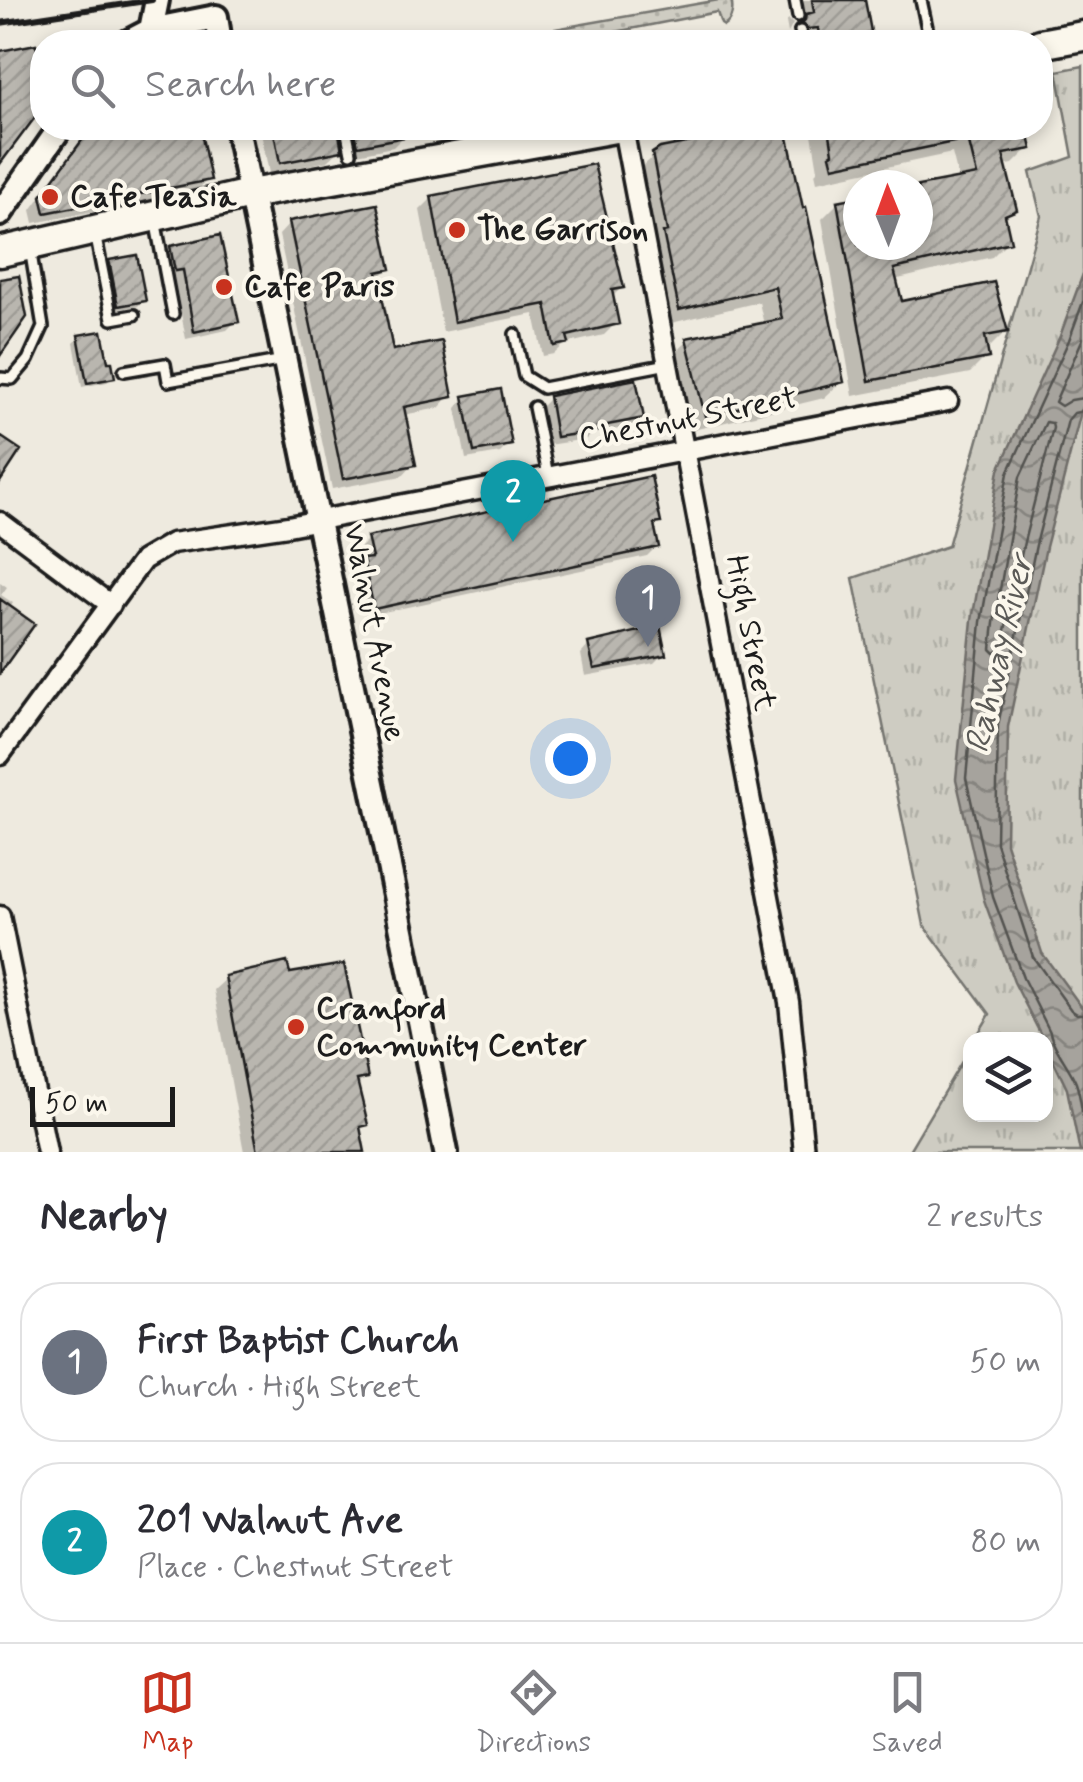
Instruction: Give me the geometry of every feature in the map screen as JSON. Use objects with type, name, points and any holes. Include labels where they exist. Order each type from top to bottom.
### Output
[{"type":"main road","points":[[1053,42],[1083,36]]},
{"type":"main road","points":[[0,252],[250,194],[552,140]]},
{"type":"street","points":[[154,13],[214,6]]},
{"type":"street","points":[[0,214],[52,140]]},
{"type":"street","name":"Walnut Avenue","points":[[239,140],[446,1152]]},
{"type":"street","name":"High Street","points":[[621,140],[790,1002],[804,1152]]},
{"type":"street","name":"Chestnut Street","points":[[0,756],[143,560],[172,544],[288,526],[948,401]]},
{"type":"street","points":[[0,522],[110,606]]},
{"type":"street","points":[[0,916],[47,1152]]},
{"type":"lane","points":[[795,0],[798,16]]},
{"type":"lane","points":[[921,0],[927,30]]},
{"type":"lane","points":[[348,140],[351,153]]},
{"type":"lane","points":[[154,216],[173,314]]},
{"type":"lane","points":[[94,230],[112,320],[134,315]]},
{"type":"lane","points":[[0,378],[12,380],[28,360],[43,327],[30,245]]},
{"type":"lane","points":[[515,334],[524,376],[543,388],[668,364]]},
{"type":"lane","points":[[124,371],[164,364],[168,381],[285,360]]},
{"type":"lane","points":[[534,407],[548,475]]},
{"type":"green space","points":[[719,0],[732,3],[731,18],[724,26],[717,12],[625,30],[549,30]]},
{"type":"green space","points":[[1083,66],[1083,1152],[908,1152],[963,1060],[963,1122],[1053,1122],[1053,1032],[979,1032],[990,1014],[924,925],[853,578],[948,546],[1041,216],[1030,172],[1073,157],[1057,71]]},
{"type":"water","name":"Rahway River","points":[[1083,274],[1083,404],[1046,547],[1008,727],[1006,843],[1042,953],[1083,1009],[1083,1152],[1067,1089],[1053,1060],[1053,1032],[1039,1032],[1014,982],[984,900],[956,779],[972,620],[999,470],[1060,336]]},
{"type":"building","points":[[812,0],[865,0],[871,30],[808,29],[802,23],[806,14],[814,12]]},
{"type":"building","points":[[30,45],[30,124],[0,164],[0,51]]},
{"type":"building","points":[[82,140],[203,140],[211,180],[45,213],[41,196]]},
{"type":"building","points":[[275,140],[340,140],[342,151],[280,163]]},
{"type":"building","points":[[357,140],[389,140],[358,146]]},
{"type":"building","points":[[701,140],[789,140],[844,382],[705,416],[686,338],[782,319],[775,287],[679,310],[652,153]]},
{"type":"building","points":[[831,140],[963,140],[833,167]]},
{"type":"building","points":[[968,140],[1030,140],[1032,149],[1003,154],[1017,210],[1005,215],[1011,242],[933,260],[933,183],[977,175]]},
{"type":"building","points":[[594,164],[624,288],[612,290],[619,324],[567,336],[569,343],[554,346],[546,304],[454,322],[431,196]]},
{"type":"building","points":[[843,200],[843,235],[837,201]]},
{"type":"building","points":[[377,204],[391,269],[377,272],[393,350],[442,341],[453,397],[404,407],[416,465],[343,479],[289,221]]},
{"type":"building","points":[[220,235],[239,322],[194,332],[183,270],[175,271],[170,246]]},
{"type":"building","points":[[137,255],[146,301],[118,306],[109,260]]},
{"type":"building","points":[[847,260],[933,260],[894,269],[902,301],[994,282],[1008,332],[985,336],[989,358],[869,381]]},
{"type":"building","points":[[19,276],[27,317],[0,356],[0,279]]},
{"type":"building","points":[[102,331],[115,378],[87,383],[78,335]]},
{"type":"building","points":[[636,379],[644,418],[556,437],[549,396]]},
{"type":"building","points":[[501,389],[512,445],[474,452],[463,396]]},
{"type":"building","points":[[0,436],[21,450],[0,482]]},
{"type":"building","points":[[651,476],[661,523],[654,524],[659,547],[374,609],[363,559],[372,558],[367,537]]},
{"type":"building","points":[[0,599],[35,624],[0,673]]},
{"type":"building","points":[[660,626],[666,655],[594,669],[588,643]]},
{"type":"building","name":"Cranford Community Center","points":[[287,962],[290,973],[344,964],[368,1078],[357,1080],[368,1125],[360,1127],[365,1152],[258,1152],[225,976]]},
{"type":"railway","points":[[0,23],[152,0]]},
{"type":"place","name":"Cafe Teasia","points":[[50,197]]},
{"type":"place","name":"The Garrison","points":[[457,230]]},
{"type":"place","name":"Cafe Paris","points":[[224,287]]},
{"type":"place","name":"201 Walnut Ave","points":[[513,542]]},
{"type":"place","name":"First Baptist Church","points":[[648,647]]},
{"type":"place","name":"Cranford Community Center","points":[[296,1027]]}]
